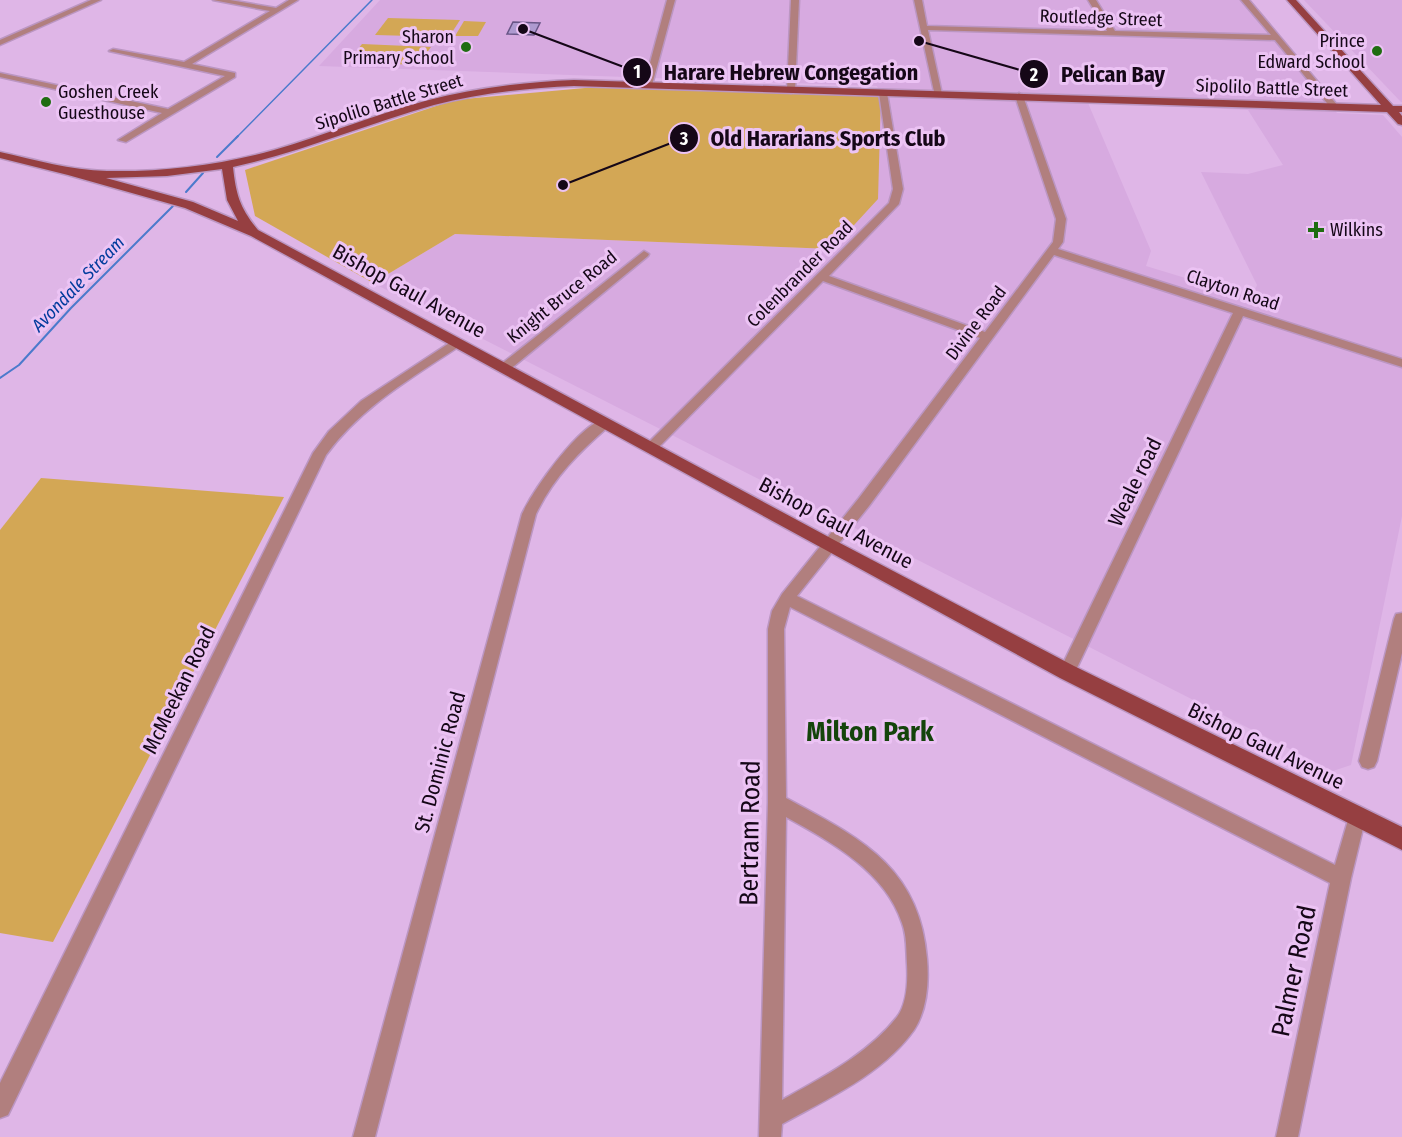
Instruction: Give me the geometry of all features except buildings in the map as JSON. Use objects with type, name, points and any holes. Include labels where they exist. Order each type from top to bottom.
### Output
[{"type":"main road","points":[[1290,0],[1402,122]]},
{"type":"main road","name":"Sipolilo Battle Street","points":[[228,164],[298,147],[410,109],[477,93],[548,84],[648,85],[1402,109]]},
{"type":"main road","points":[[0,155],[68,171],[141,173],[198,169],[228,164],[232,202],[238,215],[255,233]]},
{"type":"main road","name":"Bishop Gaul Avenue","points":[[68,171],[189,205],[255,233],[830,546],[1067,672],[1402,839]]},
{"type":"street","points":[[77,0],[94,1]]},
{"type":"street","points":[[217,0],[276,10]]},
{"type":"street","points":[[185,65],[294,0]]},
{"type":"street","points":[[648,85],[671,0]]},
{"type":"street","points":[[791,90],[795,0]]},
{"type":"street","points":[[918,0],[938,94]]},
{"type":"street","points":[[1092,0],[1113,34]]},
{"type":"street","points":[[1245,0],[1334,106]]},
{"type":"street","points":[[0,43],[94,1]]},
{"type":"street","name":"Routledge Street","points":[[924,28],[1277,38]]},
{"type":"street","points":[[113,51],[231,75],[123,140]]},
{"type":"street","points":[[0,75],[168,112]]},
{"type":"street","name":"Colenbrander Road","points":[[650,448],[887,213],[898,196],[883,93]]},
{"type":"street","name":"Divine Road","points":[[830,546],[1052,251],[1061,234],[1061,219],[1019,96]]},
{"type":"street","name":"Clayton Road","points":[[1052,251],[1402,363]]},
{"type":"street","name":"Knight Bruce Road","points":[[504,368],[644,254]]},
{"type":"street","points":[[822,277],[988,337]]},
{"type":"street","name":"Weale road","points":[[1067,672],[1240,311]]},
{"type":"street","name":"McMeekan Road","points":[[0,1107],[320,453],[349,416],[366,402],[457,342]]},
{"type":"street","name":"St. Dominic Road","points":[[364,1137],[529,514],[536,496],[549,476],[604,423]]},
{"type":"street","name":"Bertram Road","points":[[771,1127],[777,803],[776,629],[787,598],[830,546]]},
{"type":"street","points":[[787,598],[1341,878]]},
{"type":"street","points":[[1368,761],[1402,619]]},
{"type":"street","points":[[771,1127],[876,1055],[908,1022],[919,978],[913,925],[901,896],[878,867],[813,823],[777,803]]},
{"type":"street","name":"Palmer Road","points":[[1287,1137],[1341,878],[1357,816]]},
{"type":"shaded area","points":[[380,0],[1245,0],[1337,113],[1383,115],[1402,137],[1402,516],[1351,765],[1333,771],[373,283],[455,234],[832,249],[881,95],[877,86],[319,66]],"holes":[[[1088,103],[1248,110],[1283,165],[1248,174],[1201,172],[1257,285],[1251,298],[1146,266],[1151,251]]]},
{"type":"shaded area","name":"Prince Edward School","points":[[1304,0],[1402,0],[1402,102],[1401,102]]},
{"type":"shaded area","points":[[388,18],[460,20],[449,37],[375,35]]},
{"type":"shaded area","points":[[464,21],[486,22],[478,36],[455,36]]},
{"type":"shaded area","points":[[362,44],[431,47],[418,65],[348,62]]},
{"type":"shaded area","points":[[596,87],[881,94],[878,199],[832,249],[455,234],[373,283],[255,216],[245,170],[454,100]]},
{"type":"shaded area","points":[[41,478],[284,497],[53,942],[0,933],[0,530]]},
{"type":"waterway","name":"Avondale Stream","points":[[236,138],[372,0]]},
{"type":"waterway","name":"Avondale Stream","points":[[217,157],[236,138]]},
{"type":"waterway","name":"Avondale Stream","points":[[186,192],[203,173]]},
{"type":"waterway","name":"Avondale Stream","points":[[0,378],[19,365],[71,308],[173,206]]},
{"type":"place","name":"Harare Hebrew Congegation","points":[[523,29]]},
{"type":"place","name":"Pelican Bay","points":[[919,41]]},
{"type":"place","name":"Sharon Primary School","points":[[466,47]]},
{"type":"place","name":"Prince Edward School","points":[[1377,51]]},
{"type":"place","name":"Goshen Creek Guesthouse","points":[[46,102]]},
{"type":"place","name":"Old Hararians Sports Club","points":[[563,185]]},
{"type":"place","name":"Wilkins","points":[[1316,230]]},
{"type":"district","name":"Milton Park","points":[[870,732]]}]
